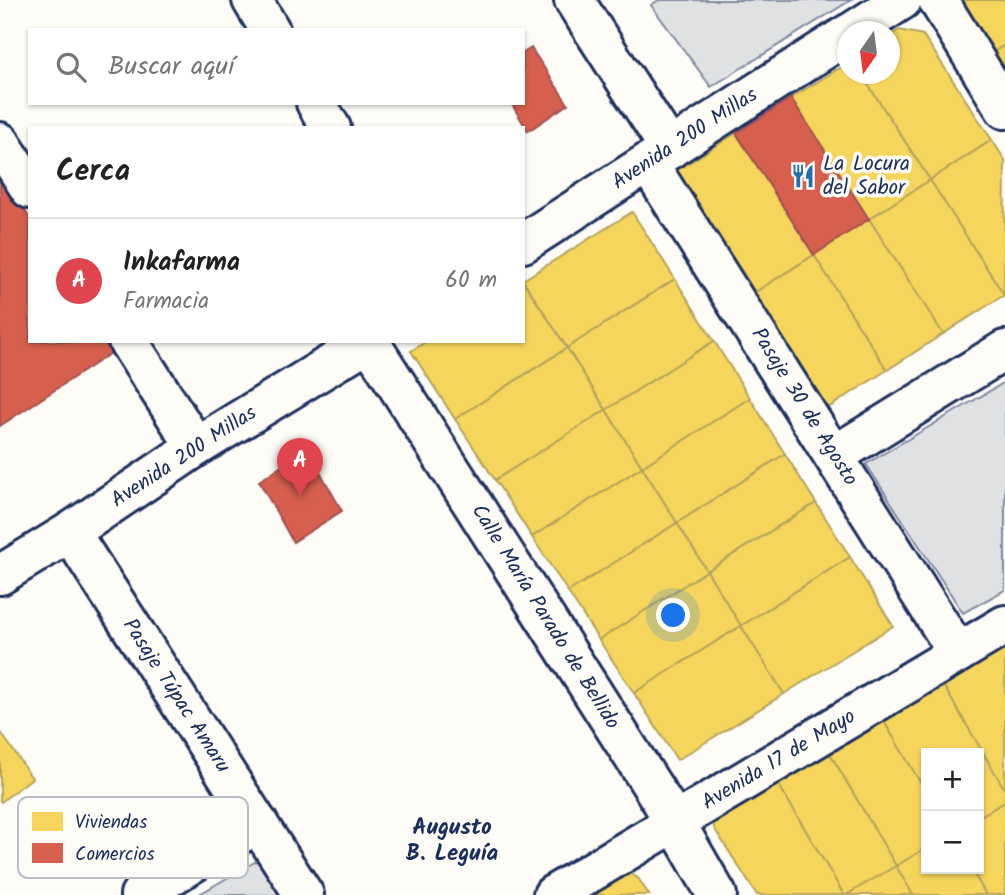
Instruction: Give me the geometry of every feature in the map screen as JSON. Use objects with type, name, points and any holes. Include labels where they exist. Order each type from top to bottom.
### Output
[{"type":"street","points":[[252,0],[270,28]]},
{"type":"street","name":"Pasaje 30 de Agosto","points":[[574,0],[659,156],[835,455],[958,653]]},
{"type":"street","points":[[938,0],[1005,109]]},
{"type":"street","points":[[867,21],[891,3]]},
{"type":"street","name":"Avenida 200 Millas","points":[[525,242],[837,41]]},
{"type":"street","points":[[317,105],[330,126]]},
{"type":"street","points":[[0,142],[28,186]]},
{"type":"street","points":[[129,343],[196,447]]},
{"type":"street","name":"Avenida 200 Millas","points":[[0,575],[70,532],[196,447],[366,343]]},
{"type":"street","name":"Calle María Parado de Bellido","points":[[370,343],[675,822],[717,895]]},
{"type":"street","points":[[835,455],[1005,350]]},
{"type":"street","name":"Pasaje Túpac Amaru","points":[[70,532],[242,797]]},
{"type":"street","name":"Avenida 17 de Mayo","points":[[553,895],[1005,625]]},
{"type":"street","name":"Pasaje Túpac Amaru","points":[[248,807],[304,895]]},
{"type":"street","points":[[248,828],[258,822]]},
{"type":"street","points":[[140,895],[167,878]]},
{"type":"shaded area","points":[[659,0],[851,0],[711,87],[651,5]]},
{"type":"shaded area","points":[[1005,382],[1005,590],[963,613],[866,464]]},
{"type":"shaded area","points":[[258,860],[280,895],[198,895],[227,878],[248,878],[248,866]]},
{"type":"building: Viviendas","points":[[952,0],[1005,0],[1005,45],[987,56]]},
{"type":"building: Viviendas","points":[[900,30],[923,35],[992,140],[930,180],[868,84],[900,84]]},
{"type":"building: Viviendas","points":[[1005,45],[1005,82],[987,56]]},
{"type":"building: Viviendas","points":[[837,70],[837,84],[868,84],[930,180],[869,219],[791,98]]},
{"type":"building: Viviendas","points":[[736,133],[814,255],[754,293],[676,171]]},
{"type":"building: Viviendas","points":[[992,140],[1005,160],[1004,295],[930,180]]},
{"type":"building: Viviendas","points":[[930,180],[1004,295],[943,334],[869,219]]},
{"type":"building: Viviendas","points":[[632,212],[675,279],[567,348],[525,283],[525,279]]},
{"type":"building: Viviendas","points":[[869,219],[943,334],[887,370],[814,255]]},
{"type":"building: Viviendas","points":[[814,255],[887,370],[828,408],[754,293]]},
{"type":"building: Viviendas","points":[[675,279],[714,341],[606,410],[567,348]]},
{"type":"building: Viviendas","points":[[525,284],[567,348],[455,419],[411,351],[424,343],[525,343]]},
{"type":"building: Viviendas","points":[[714,341],[750,398],[642,467],[606,410]]},
{"type":"building: Viviendas","points":[[567,348],[606,410],[495,480],[455,419]]},
{"type":"building: Viviendas","points":[[750,398],[785,454],[677,523],[642,467]]},
{"type":"building: Viviendas","points":[[606,410],[642,467],[532,537],[495,480]]},
{"type":"building: Viviendas","points":[[785,454],[816,503],[707,571],[677,523]]},
{"type":"building: Viviendas","points":[[642,467],[677,523],[568,592],[532,537]]},
{"type":"building: Viviendas","points":[[816,503],[850,557],[741,626],[707,571]]},
{"type":"building: Viviendas","points":[[677,523],[707,571],[599,640],[568,592]]},
{"type":"building: Viviendas","points":[[850,557],[893,626],[784,694],[741,626]]},
{"type":"building: Viviendas","points":[[707,571],[741,626],[634,693],[599,640]]},
{"type":"building: Viviendas","points":[[741,626],[784,694],[677,760],[634,693]]},
{"type":"building: Viviendas","points":[[1001,645],[1005,652],[1005,790],[984,754],[984,748],[980,748],[940,680]]},
{"type":"building: Viviendas","points":[[940,680],[980,748],[921,748],[921,784],[880,715]]},
{"type":"building: Viviendas","points":[[880,715],[921,784],[921,851],[896,866],[826,747]]},
{"type":"building: Viviendas","points":[[0,731],[32,778],[1,802],[0,801]]},
{"type":"building: Viviendas","points":[[826,747],[896,866],[846,895],[774,777]]},
{"type":"building: Viviendas","points":[[984,754],[1005,790],[1005,802],[984,814]]},
{"type":"building: Viviendas","points":[[774,777],[844,895],[757,895],[714,828],[715,811]]},
{"type":"building: Viviendas","points":[[1005,802],[1005,895],[986,895],[974,874],[984,874],[984,814]]},
{"type":"building: Viviendas","points":[[921,851],[921,874],[974,874],[986,895],[913,895],[896,866]]},
{"type":"building: Viviendas","points":[[896,866],[913,895],[846,895]]},
{"type":"building: Viviendas","points":[[628,872],[638,878],[649,895],[586,895]]},
{"type":"building: Comercios","points":[[531,48],[568,104],[528,131],[512,105],[525,105],[525,52]]},
{"type":"building: Comercios","name":"La Locura del Sabor","points":[[791,98],[869,219],[814,255],[736,133]]},
{"type":"building: Comercios","points":[[0,170],[28,216],[28,343],[105,343],[111,353],[0,426]]},
{"type":"building: Comercios","points":[[307,449],[342,511],[293,542],[259,481]]},
{"type":"place","name":"La Locura del Sabor","points":[[803,176]]},
{"type":"place","name":"Inkafarma","points":[[300,496]]},
{"type":"district","name":"Augusto B. Leguía","points":[[452,841]]}]
